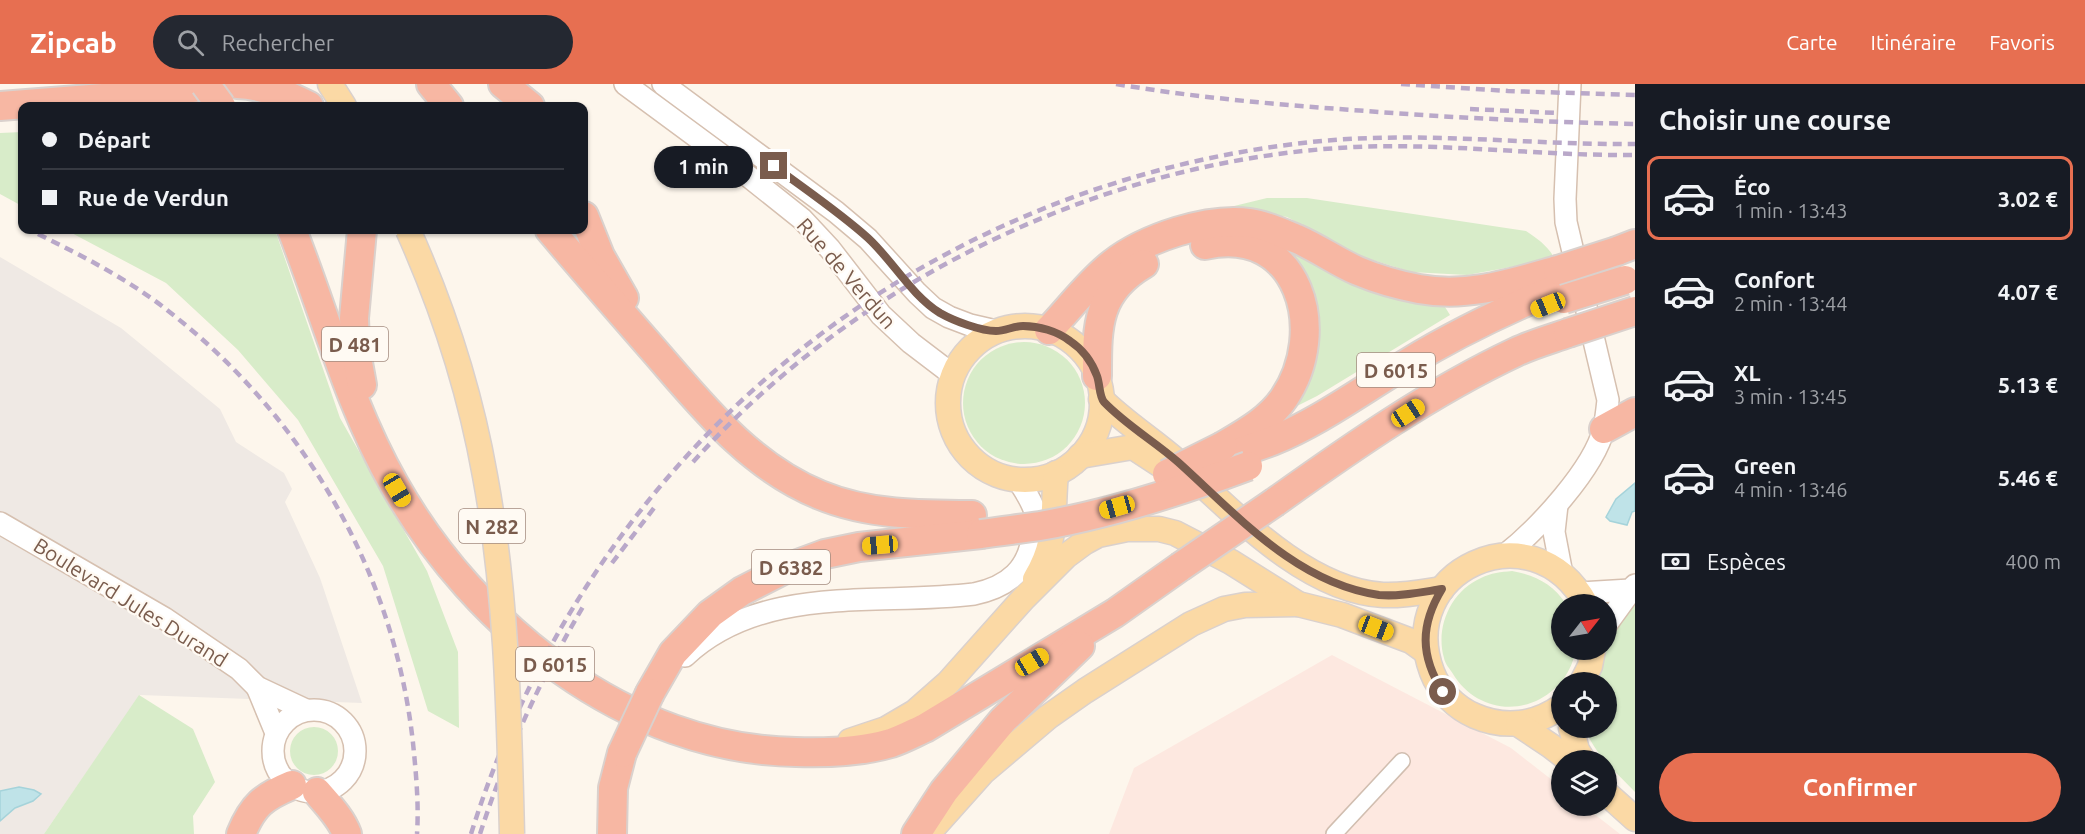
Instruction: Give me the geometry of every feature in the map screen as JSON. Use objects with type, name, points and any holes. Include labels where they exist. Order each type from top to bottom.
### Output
[{"type":"highway","points":[[0,87],[93,84]]},
{"type":"highway","points":[[205,84],[218,102]]},
{"type":"highway","points":[[51,102],[154,94],[219,84]]},
{"type":"highway","points":[[237,84],[267,88],[301,102]]},
{"type":"highway","points":[[503,84],[525,102]]},
{"type":"highway","points":[[0,106],[18,105]]},
{"type":"highway","points":[[1049,330],[1099,276],[1123,256],[1138,247],[1169,235],[1219,223],[1250,223],[1268,228],[1300,241],[1357,270],[1388,282],[1420,289],[1449,292],[1561,285]]},
{"type":"highway","points":[[588,226],[600,256],[651,347]]},
{"type":"highway","name":"D 6015","points":[[294,234],[333,346],[393,483],[425,533],[465,584],[492,612],[561,669],[626,709],[694,736],[746,749],[810,753],[869,748],[893,742],[925,728],[1114,613],[1340,456],[1442,391],[1518,351],[1635,311]]},
{"type":"highway","name":"D 481","points":[[362,234],[354,318],[355,346],[359,372],[380,457]]},
{"type":"highway","name":"D 6015","points":[[553,234],[696,400],[754,457],[798,485],[855,506],[976,525],[1024,510],[1234,456],[1273,441],[1342,404],[1457,335],[1502,312],[1561,285],[1629,262]]},
{"type":"highway","points":[[1099,387],[1099,320],[1112,292],[1129,274],[1148,262],[1164,256],[1212,243],[1239,241],[1259,248],[1277,261],[1296,285],[1302,307],[1303,348],[1295,378],[1279,404],[1253,428],[1234,456]]},
{"type":"highway","points":[[1604,429],[1635,412]]},
{"type":"highway","name":"D 6382","points":[[612,834],[613,788],[622,753],[650,693],[673,653],[710,614],[742,591],[787,568],[825,554],[976,525],[1040,526],[1094,514],[1208,480],[1234,456]]},
{"type":"highway","points":[[916,834],[944,791],[1004,720],[1114,613]]},
{"type":"highway","points":[[241,834],[258,803],[273,793],[304,788],[330,807],[347,834]]},
{"type":"main road","points":[[330,84],[341,102]]},
{"type":"main road","name":"Rue de Verdun","points":[[625,84],[728,160],[802,219],[830,249],[881,315],[911,343],[953,375]]},
{"type":"main road","name":"Rue de Verdun","points":[[663,84],[836,212],[868,239],[933,308],[970,326],[996,331]]},
{"type":"main road","points":[[1505,555],[1524,540],[1557,505],[1591,459],[1604,429],[1608,400],[1566,222],[1570,84]]},
{"type":"main road","name":"N 282","points":[[410,234],[448,329],[486,477],[501,596],[509,705],[512,834]]},
{"type":"main road","points":[[1099,387],[1101,409],[1093,439],[1069,466],[1037,479],[1018,480],[991,472],[979,465],[960,444],[950,421],[948,403],[953,375],[970,349],[996,331],[1022,326],[1049,330],[1069,340],[1086,356],[1099,387],[1128,424],[1153,440],[1273,547],[1305,568],[1331,581],[1381,595],[1442,589]]},
{"type":"main road","points":[[1080,456],[1133,447],[1154,460],[1297,586],[1342,615]]},
{"type":"main road","points":[[1023,599],[1041,570],[1052,539],[1056,473]]},
{"type":"main road","points":[[650,693],[698,644],[719,630],[764,611],[821,603],[966,595],[985,592],[1007,582],[1021,567],[1032,543],[1035,513],[1018,480]]},
{"type":"main road","points":[[1557,505],[1554,532],[1562,574]]},
{"type":"main road","name":"Boulevard Jules Durand","points":[[0,523],[164,618],[239,669],[257,687]]},
{"type":"main road","points":[[810,753],[869,736],[894,725],[915,712],[948,683],[1066,555],[1098,535],[1141,528],[1159,529],[1190,540],[1231,562],[1298,604]]},
{"type":"main road","points":[[1551,712],[1536,720],[1518,724],[1501,724],[1469,714],[1455,704],[1434,678],[1425,651],[1429,616],[1442,589],[1455,576],[1470,565],[1487,558],[1505,555],[1535,559],[1562,574],[1579,594]]},
{"type":"main road","points":[[1605,594],[1632,588]]},
{"type":"main road","points":[[1617,609],[1632,588]]},
{"type":"main road","points":[[927,834],[962,793],[1004,752],[1084,691],[1191,624],[1224,609],[1245,605],[1298,604],[1342,615],[1410,640],[1425,651]]},
{"type":"main road","points":[[257,687],[306,710]]},
{"type":"main road","points":[[257,687],[276,733]]},
{"type":"main road","points":[[306,710],[319,710],[337,718],[351,732],[354,759],[341,782],[329,789],[304,788],[279,772],[273,759],[276,733],[288,718],[306,710]]},
{"type":"main road","points":[[1518,724],[1556,750]]},
{"type":"main road","points":[[1617,803],[1635,819]]},
{"type":"street","points":[[1334,834],[1402,761]]},
{"type":"shaded area","points":[[0,257],[121,328],[220,409],[236,442],[284,473],[292,489],[285,502],[320,578],[362,703],[140,695],[44,834],[0,834]]},
{"type":"shaded area","points":[[1332,655],[1511,748],[1551,779],[1551,816],[1597,816],[1620,834],[1109,834],[1134,768]]},
{"type":"green space","points":[[18,132],[18,204],[0,194],[0,133]]},
{"type":"green space","points":[[1267,198],[1307,198],[1526,231],[1539,240],[1555,259],[1467,275],[1411,272],[1363,257],[1287,217],[1230,207]]},
{"type":"green space","points":[[74,234],[276,234],[340,418],[427,571],[458,652],[459,728],[428,711],[383,566],[298,420],[238,350],[166,283]]},
{"type":"green space","points":[[1263,235],[1414,302],[1445,307],[1450,315],[1317,396],[1287,411],[1314,352]]},
{"type":"green space","points":[[1024,342],[1047,347],[1058,352],[1067,360],[1075,369],[1080,380],[1085,403],[1080,426],[1075,437],[1067,446],[1058,454],[1047,459],[1024,464],[1001,459],[990,454],[981,446],[973,437],[968,426],[963,403],[968,380],[973,369],[981,360],[990,352],[1001,347]]},
{"type":"green space","points":[[1512,571],[1528,575],[1543,582],[1558,594],[1551,594],[1551,660],[1573,660],[1568,672],[1551,672],[1551,691],[1528,704],[1503,706],[1480,700],[1461,684],[1445,660],[1442,634],[1448,611],[1461,592],[1470,584],[1496,573]]},
{"type":"green space","points":[[1635,598],[1635,792],[1617,774],[1617,750],[1597,750],[1590,738],[1617,738],[1617,672],[1596,672],[1601,660],[1617,660],[1617,622]]},
{"type":"green space","points":[[139,695],[193,729],[215,782],[193,816],[194,834],[44,834]]},
{"type":"green space","points":[[309,727],[319,727],[334,737],[338,751],[334,765],[328,771],[319,775],[309,775],[294,765],[290,756],[290,746],[300,731]]},
{"type":"water","points":[[1635,483],[1635,511],[1632,512],[1627,525],[1610,521],[1606,517],[1616,499]]},
{"type":"water","points":[[19,787],[41,794],[33,801],[15,808],[0,821],[0,791]]},
{"type":"railway","points":[[1116,84],[1209,97],[1335,109],[1466,118],[1635,124]]},
{"type":"railway","points":[[1401,84],[1508,91],[1635,95]]},
{"type":"railway","points":[[1470,109],[1557,113]]},
{"type":"railway","points":[[471,834],[524,699],[594,575],[680,464],[780,367],[893,285],[1017,220],[1151,172],[1294,144],[1379,138],[1635,144]]},
{"type":"railway","points":[[693,462],[759,396],[832,336],[910,284],[993,240],[1080,203],[1170,175],[1262,156],[1355,147],[1390,146],[1635,155]]},
{"type":"railway","points":[[38,234],[110,272],[144,293],[177,318],[224,360],[267,405],[304,455],[337,508],[365,563],[387,621],[403,681],[413,743],[417,834]]},
{"type":"railway","points":[[612,563],[654,508]]},
{"type":"railway","points":[[480,834],[501,774],[526,716],[553,660],[584,605]]},
{"type":"route","points":[[774,166],[868,239],[917,293],[940,313],[970,326],[996,331],[1022,326],[1049,330],[1069,340],[1086,356],[1097,376],[1101,399],[1116,414],[1153,440],[1273,547],[1305,568],[1356,590],[1381,595],[1442,589],[1429,616],[1425,651],[1434,678],[1443,692]]}]
